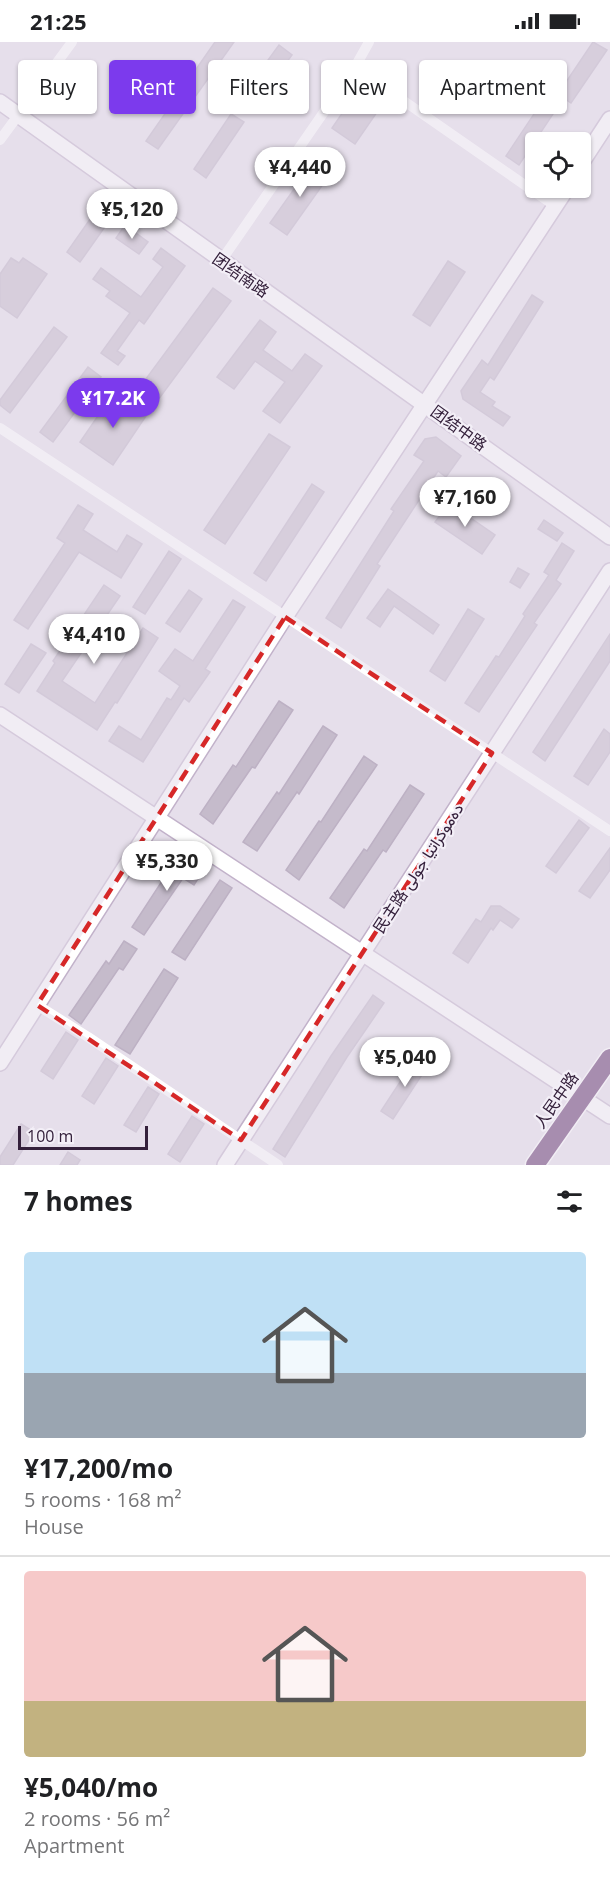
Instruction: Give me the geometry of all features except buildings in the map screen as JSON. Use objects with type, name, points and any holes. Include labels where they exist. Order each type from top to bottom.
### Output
[{"type":"highway","name":"人民中路","points":[[535,1165],[610,1058]]},
{"type":"street","points":[[0,140],[72,42]]},
{"type":"street","points":[[359,60],[369,42]]},
{"type":"street","name":"团结南路","points":[[0,102],[425,404]]},
{"type":"street","points":[[407,103],[555,206]]},
{"type":"street","points":[[221,261],[323,114]]},
{"type":"street","points":[[591,148],[610,119]]},
{"type":"street","points":[[0,1063],[285,616],[560,198]]},
{"type":"street","name":"团结中路","points":[[425,404],[610,537]]},
{"type":"street","points":[[0,428],[610,831]]},
{"type":"street","name":"民主路 دەموكراتيا جولى","points":[[225,1165],[610,571]]},
{"type":"street","points":[[0,715],[610,1116]]},
{"type":"street","points":[[37,1005],[278,1165]]},
{"type":"highlighted area","points":[[285,617],[492,753],[241,1140],[37,1005]]}]
